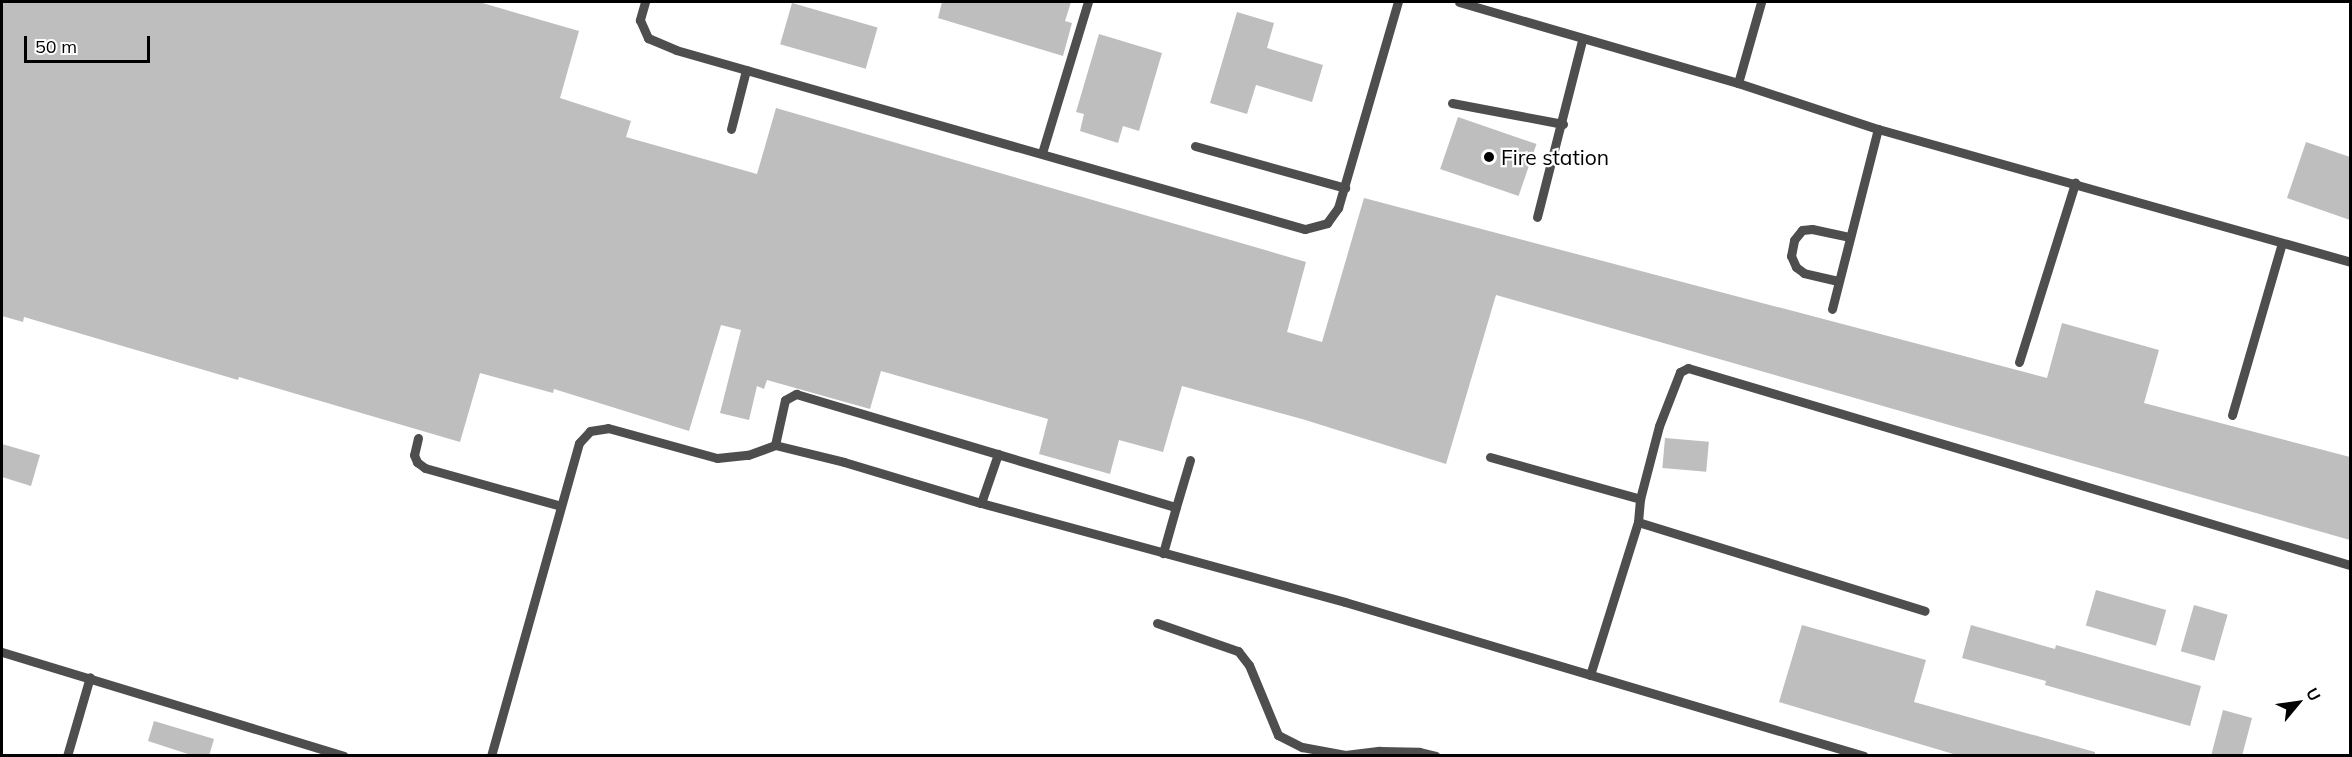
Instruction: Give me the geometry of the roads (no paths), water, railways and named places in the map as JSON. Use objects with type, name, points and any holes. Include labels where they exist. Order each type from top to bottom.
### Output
[{"type":"lane","points":[[645,2],[640,20],[648,38],[676,50],[1305,229],[1327,223],[1338,208],[1398,2]]},
{"type":"lane","points":[[1042,153],[1088,2]]},
{"type":"lane","points":[[1459,2],[1582,40],[1738,83],[1878,129],[2350,261]]},
{"type":"lane","points":[[1738,83],[1761,2]]},
{"type":"lane","points":[[1537,217],[1563,124],[1582,40]]},
{"type":"lane","points":[[731,129],[746,70]]},
{"type":"lane","points":[[1452,103],[1563,124]]},
{"type":"lane","points":[[1832,309],[1878,129]]},
{"type":"lane","points":[[1195,146],[1345,188]]},
{"type":"lane","points":[[2019,362],[2075,183]]},
{"type":"lane","points":[[1838,280],[1804,273],[1796,267],[1791,256],[1794,240],[1802,230],[1812,229],[1850,237]]},
{"type":"lane","points":[[2232,415],[2282,243]]},
{"type":"lane","points":[[1590,675],[1638,522],[1640,499],[1659,426],[1680,372],[1688,368],[2350,565]]},
{"type":"lane","points":[[775,445],[785,400],[796,394],[1176,507]]},
{"type":"lane","points":[[491,756],[579,443],[590,431],[608,428],[717,458],[748,455],[775,445],[844,462],[981,503],[1099,532],[1163,553],[1345,602],[1864,756]]},
{"type":"lane","points":[[418,438],[414,455],[417,462],[425,468],[561,506]]},
{"type":"lane","points":[[981,503],[999,454]]},
{"type":"lane","points":[[1490,457],[1640,499]]},
{"type":"lane","points":[[1163,553],[1191,460]]},
{"type":"lane","points":[[1638,522],[1925,610]]},
{"type":"lane","points":[[1157,623],[1238,651],[1249,665],[1278,735],[1302,747],[1345,755],[1380,751],[1419,752],[1436,756]]},
{"type":"lane","points":[[2,652],[345,756]]},
{"type":"lane","points":[[67,756],[90,678]]},
{"type":"place","name":"Fire station","points":[[1489,157]]}]
